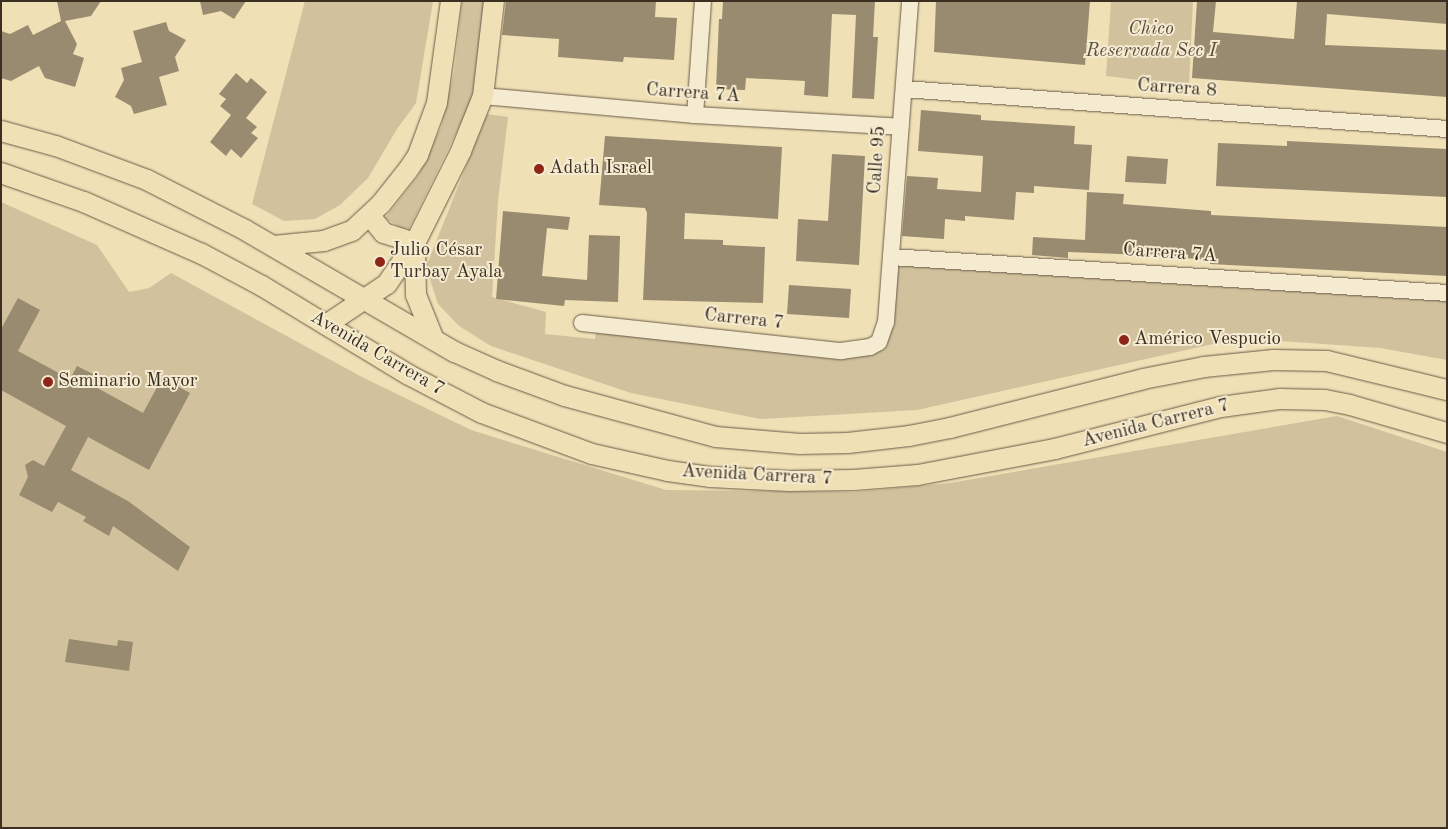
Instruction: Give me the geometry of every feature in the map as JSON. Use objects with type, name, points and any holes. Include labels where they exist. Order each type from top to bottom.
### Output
[{"type":"main road","points":[[274,246],[338,237],[370,216],[418,155],[430,125],[442,78],[451,1]]},
{"type":"main road","points":[[326,325],[367,300],[388,282],[416,244],[461,151],[483,96],[494,1]]},
{"type":"main road","name":"Avenida Carrera 7","points":[[1,131],[50,144],[125,171],[274,246],[434,340],[512,376],[602,407],[716,437],[800,444],[848,443],[950,428],[1143,379],[1239,362],[1298,358],[1327,361],[1447,390]]},
{"type":"main road","name":"Avenida Carrera 7","points":[[1,173],[84,202],[202,254],[409,375],[512,426],[592,454],[710,477],[822,481],[918,475],[1055,449],[1221,407],[1280,399],[1325,400],[1350,405],[1447,433]]},
{"type":"main road","points":[[370,216],[384,233],[394,239],[416,244]]},
{"type":"main road","points":[[416,244],[416,295],[434,340]]},
{"type":"street","points":[[694,115],[703,1]]},
{"type":"street","name":"Calle 95","points":[[886,322],[910,1]]},
{"type":"street","name":"Carrera 8","points":[[904,89],[1447,129]]},
{"type":"street","name":"Carrera 7A","points":[[483,96],[694,115],[901,127]]},
{"type":"street","name":"Carrera 7A","points":[[891,257],[1447,294]]},
{"type":"street","name":"Carrera 7","points":[[582,323],[841,351],[870,347],[879,342],[886,322]]},
{"type":"green space","points":[[305,1],[433,1],[416,103],[397,129],[368,178],[340,205],[315,219],[284,221],[252,204]]},
{"type":"green space","points":[[462,1],[485,1],[479,66],[471,103],[409,229],[401,228],[385,218],[418,176],[441,127],[454,72]]},
{"type":"green space","name":"Chico Reservada Sec I","points":[[1111,1],[1193,1],[1189,86],[1106,76]]},
{"type":"green space","points":[[487,114],[508,117],[498,201],[492,297],[546,312],[545,334],[595,339],[597,324],[841,351],[879,342],[891,257],[1447,293],[1447,360],[1380,348],[1240,338],[917,410],[760,419],[631,393],[491,346],[459,326],[438,304],[426,267]]},
{"type":"green space","points":[[1,202],[97,245],[129,292],[149,288],[171,273],[362,377],[471,430],[666,490],[854,492],[950,483],[1337,416],[1447,452],[1447,828],[1,828]]},
{"type":"building","points":[[57,1],[101,1],[91,16],[65,21],[77,44],[73,54],[84,58],[75,87],[45,78],[39,66],[11,81],[1,78],[1,31],[10,34],[28,25],[33,35],[61,21]]},
{"type":"building","points":[[200,1],[246,1],[234,19],[221,11],[203,15]]},
{"type":"building","points":[[506,1],[656,1],[655,17],[677,18],[674,60],[624,57],[623,62],[558,57],[559,39],[502,35]]},
{"type":"building","points":[[723,1],[875,1],[873,37],[878,37],[874,99],[852,98],[856,15],[832,14],[828,97],[804,95],[805,81],[746,78],[745,90],[716,89],[719,19],[722,19]]},
{"type":"building","points":[[936,1],[1090,1],[1085,65],[934,52]]},
{"type":"building","points":[[1197,1],[1216,1],[1213,32],[1294,39],[1297,1],[1447,1],[1447,24],[1327,14],[1325,45],[1447,50],[1447,97],[1192,78]]},
{"type":"building","points":[[166,22],[169,31],[186,40],[175,57],[179,71],[159,77],[167,105],[134,114],[131,106],[115,97],[124,80],[121,68],[142,62],[133,31]]},
{"type":"building","points":[[236,73],[247,83],[251,78],[267,92],[246,118],[257,127],[251,133],[258,138],[241,158],[231,149],[226,156],[210,142],[231,115],[220,106],[226,99],[219,94]]},
{"type":"building","points":[[921,110],[981,115],[981,120],[1075,126],[1074,144],[1092,145],[1089,190],[1034,186],[1034,193],[1016,192],[1014,220],[965,216],[965,221],[945,219],[944,239],[902,236],[907,176],[938,178],[937,189],[981,192],[983,156],[918,151]]},
{"type":"building","points":[[605,136],[782,147],[778,219],[685,213],[684,239],[723,240],[723,245],[765,247],[763,303],[643,300],[647,213],[645,208],[599,205]]},
{"type":"building","points":[[1287,141],[1447,149],[1447,197],[1216,186],[1218,143],[1287,146]]},
{"type":"building","points":[[832,154],[865,156],[859,265],[796,261],[798,219],[828,221]]},
{"type":"building","points":[[1127,156],[1168,159],[1166,184],[1125,182]]},
{"type":"building","points":[[1087,192],[1124,194],[1123,204],[1211,211],[1211,215],[1447,227],[1447,276],[1210,264],[1210,260],[1146,255],[1068,252],[1068,258],[1032,255],[1033,237],[1085,240]]},
{"type":"building","points":[[503,211],[570,217],[568,230],[547,228],[542,276],[587,280],[589,235],[620,236],[618,302],[565,300],[564,306],[496,299]]},
{"type":"building","points":[[789,285],[851,289],[849,318],[787,314]]},
{"type":"building","name":"Seminario Mayor","points":[[18,298],[40,310],[18,351],[70,379],[77,366],[97,376],[92,385],[143,413],[162,378],[190,393],[149,470],[88,437],[71,470],[128,501],[190,547],[178,571],[113,526],[109,536],[83,521],[86,517],[58,502],[52,512],[19,495],[28,477],[25,465],[33,460],[44,466],[66,426],[1,390],[1,329]]},
{"type":"building","points":[[69,639],[117,646],[118,640],[133,642],[129,671],[65,662]]},
{"type":"place","name":"Adath Israel","points":[[539,169]]},
{"type":"place","name":"Julio César Turbay Ayala","points":[[380,262]]},
{"type":"place","name":"Américo Vespucio","points":[[1124,340]]},
{"type":"place","name":"Seminario Mayor","points":[[48,382]]}]
